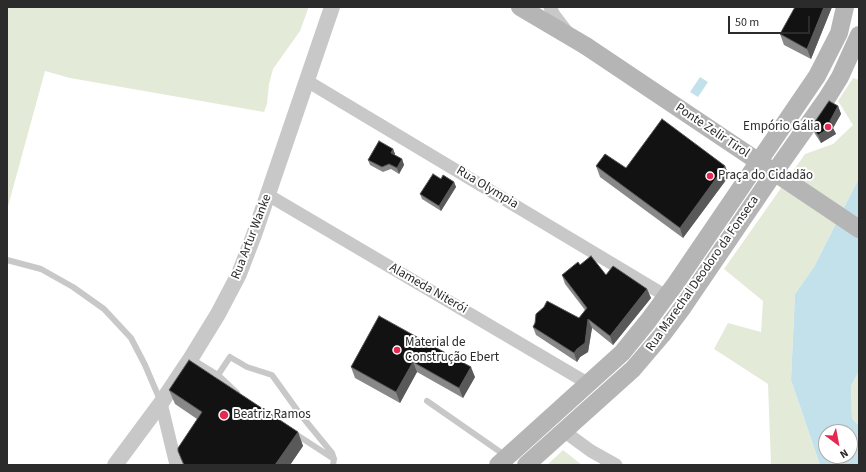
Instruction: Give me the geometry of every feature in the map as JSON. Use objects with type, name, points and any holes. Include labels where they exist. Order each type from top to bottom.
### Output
[{"type":"main road","name":"Ponte Zelir Tirol","points":[[520,7],[571,36],[588,49],[859,229]]},
{"type":"main road","name":"Rua Marechal Deodoro da Fonseca","points":[[508,462],[622,353],[666,296],[817,76],[838,33],[845,7]]},
{"type":"main road","points":[[838,33],[858,38]]},
{"type":"main road","name":"Rua Marechal Deodoro da Fonseca","points":[[526,465],[565,432],[633,369],[662,335],[683,307],[827,98],[840,77],[858,38]]},
{"type":"street","name":"Rua Artur Wanke","points":[[115,465],[161,403],[191,358],[218,314],[239,274],[268,195],[332,7]]},
{"type":"street","points":[[550,7],[554,15],[571,36]]},
{"type":"street","points":[[588,49],[758,163]]},
{"type":"street","name":"Rua Olympia","points":[[307,81],[666,296]]},
{"type":"street","name":"Alameda Niterói","points":[[268,195],[588,384]]},
{"type":"street","points":[[161,403],[176,465]]},
{"type":"street","points":[[565,432],[591,451],[616,465]]},
{"type":"lane","points":[[7,260],[41,269],[73,287],[104,309],[131,338],[146,364],[161,403]]},
{"type":"lane","points":[[218,375],[230,357],[247,367],[272,375],[300,414],[332,453],[334,462]]},
{"type":"lane","points":[[191,358],[218,375],[242,398]]},
{"type":"lane","points":[[427,401],[508,462]]},
{"type":"lane","points":[[288,429],[334,462]]},
{"type":"green space","points":[[7,7],[308,7],[308,9],[300,31],[273,69],[269,84],[267,104],[264,112],[70,78],[45,71],[7,210]]},
{"type":"green space","points":[[853,78],[859,80],[859,178],[814,267],[795,294],[791,380],[818,459],[818,464],[820,465],[771,465],[768,384],[714,349],[728,323],[761,332],[763,301],[724,269],[805,154],[833,144],[853,125],[838,101]]},
{"type":"green space","points":[[859,371],[859,426],[852,418],[851,386]]},
{"type":"green space","points":[[563,450],[582,465],[547,465]]},
{"type":"water","points":[[700,77],[708,82],[698,97],[690,92]]},
{"type":"water","points":[[859,178],[859,371],[851,386],[852,418],[857,424],[818,424],[818,459],[791,380],[795,294],[814,267]]},
{"type":"water","points":[[858,425],[859,465],[820,465],[858,464]]},
{"type":"building","points":[[795,7],[824,7],[807,49],[780,34]]},
{"type":"building","points":[[829,101],[838,106],[830,121],[833,126],[818,135],[812,126]]},
{"type":"building","points":[[662,119],[725,166],[680,228],[596,166],[605,154],[626,168]]},
{"type":"building","points":[[379,141],[393,149],[391,153],[402,159],[397,168],[389,164],[382,167],[368,160]]},
{"type":"building","points":[[433,174],[441,179],[443,175],[454,182],[439,206],[420,194]]},
{"type":"building","points":[[591,256],[606,275],[613,266],[647,289],[610,336],[588,319],[585,343],[574,353],[533,327],[536,314],[544,307],[547,301],[579,318],[587,308],[562,275],[578,262],[580,265]]},
{"type":"building","name":"Material de Construção Ebert","points":[[379,316],[471,367],[459,388],[413,362],[396,392],[351,367]]},
{"type":"building","name":"Beatriz Ramos","points":[[189,360],[298,432],[275,465],[184,465],[178,448],[202,412],[169,390]]},
{"type":"place","name":"Empório Gália","points":[[828,127]]},
{"type":"place","name":"Praça do Cidadão","points":[[710,176]]},
{"type":"place","name":"Material de Construção Ebert","points":[[397,350]]},
{"type":"place","name":"Beatriz Ramos","points":[[224,415]]}]
